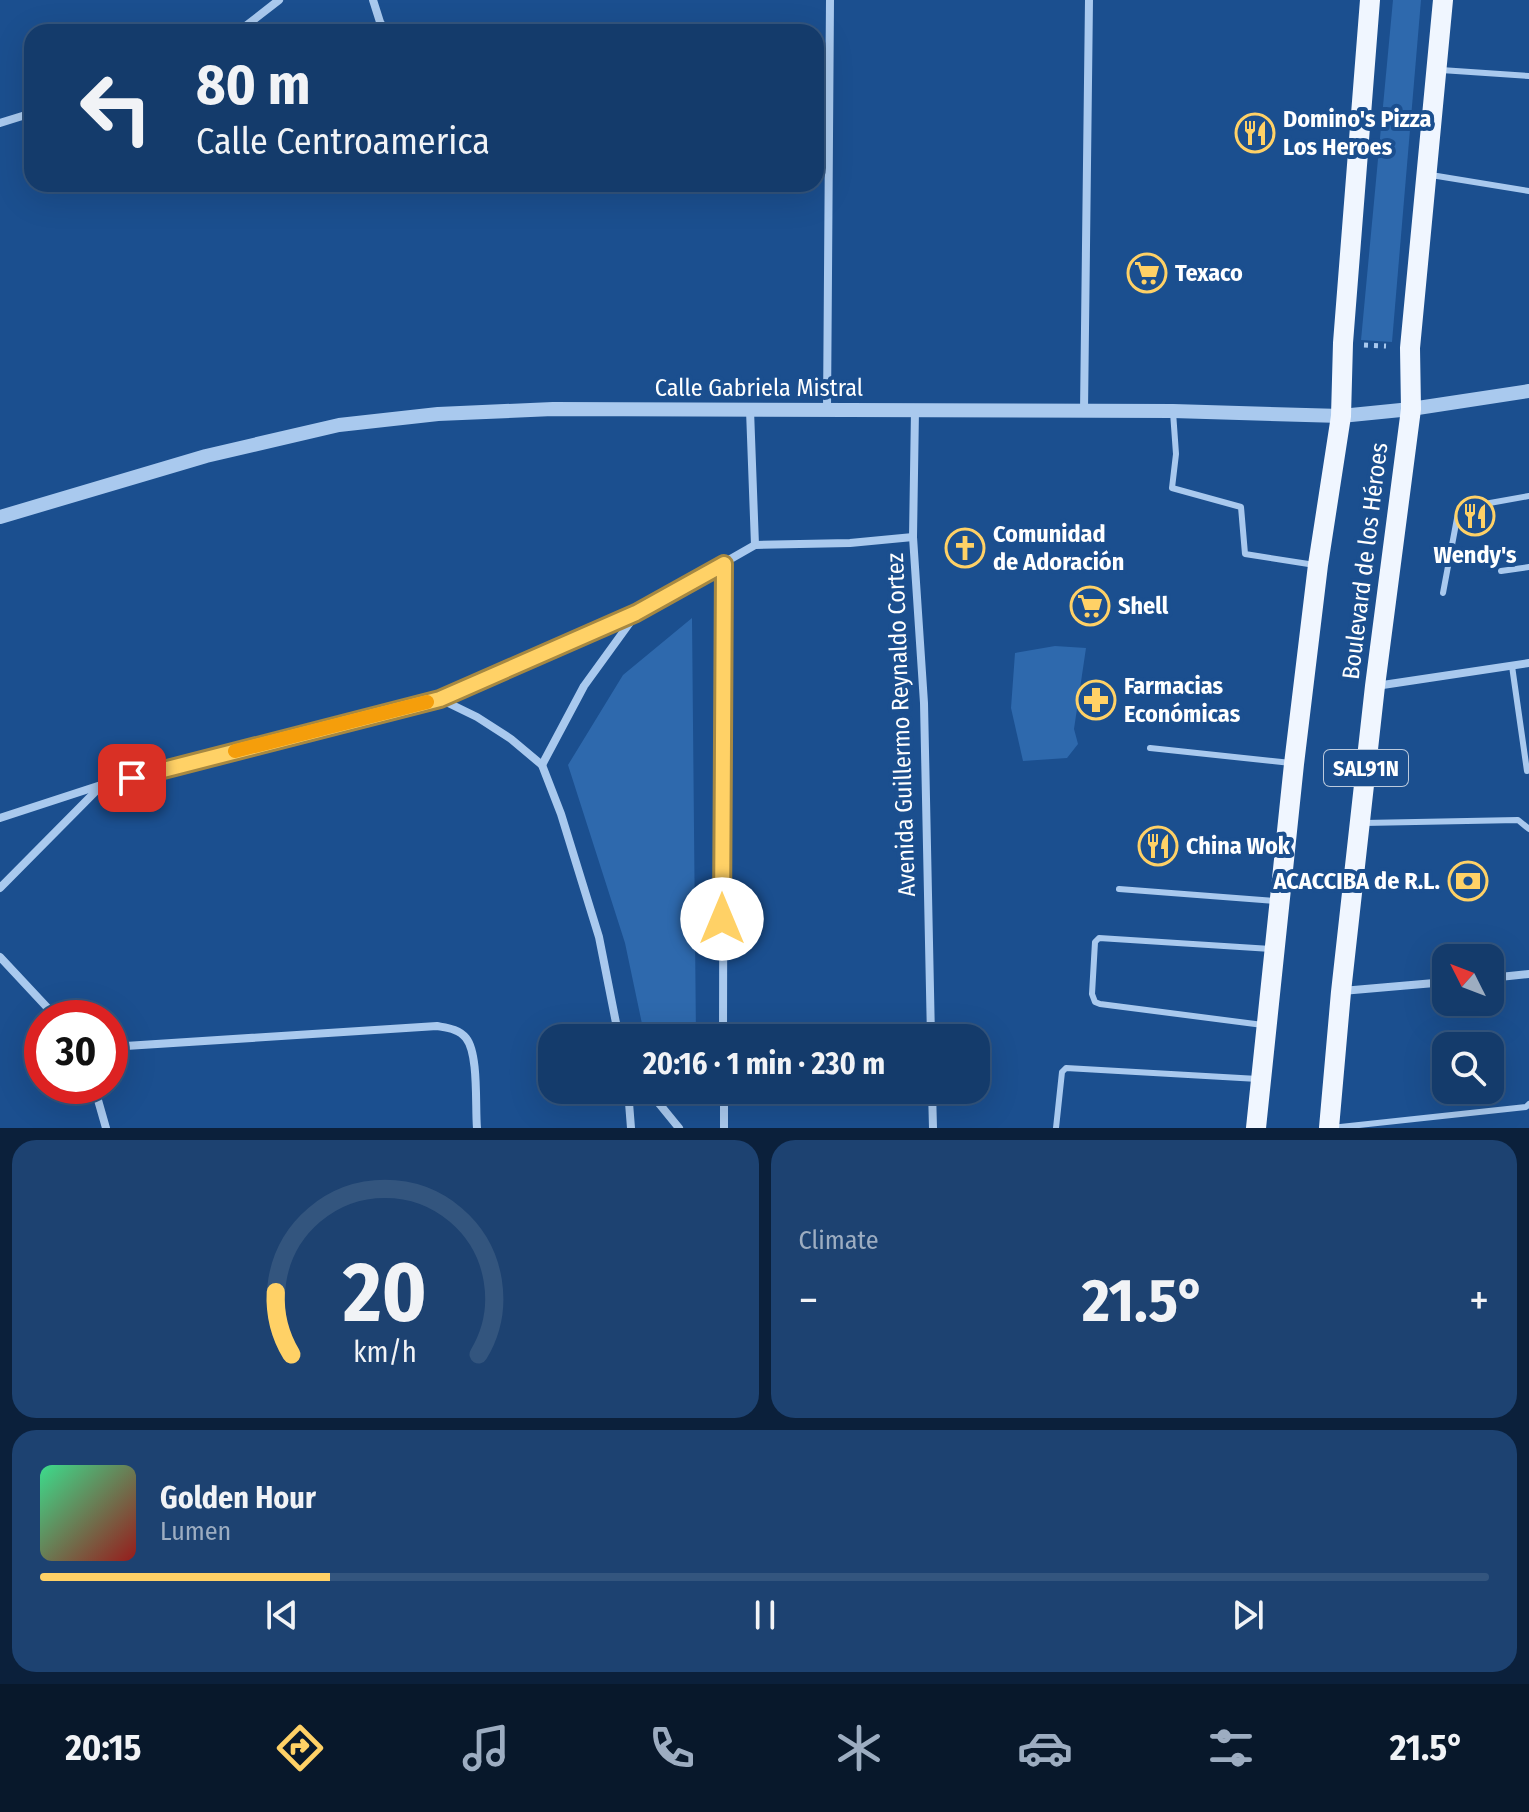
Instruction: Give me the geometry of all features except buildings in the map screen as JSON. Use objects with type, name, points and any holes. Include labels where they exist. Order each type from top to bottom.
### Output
[{"type":"main road","name":"Boulevard de los Héroes","points":[[1256,1128],[1294,764],[1318,565],[1341,416],[1343,343],[1370,0]]},
{"type":"main road","name":"Boulevard de los Héroes","points":[[1330,1128],[1341,992],[1375,686],[1411,409],[1410,348],[1443,0]]},
{"type":"street","points":[[248,24],[279,0]]},
{"type":"street","points":[[373,0],[381,24]]},
{"type":"street","points":[[827,410],[830,0]]},
{"type":"street","points":[[1084,411],[1089,0]]},
{"type":"street","points":[[824,55],[829,55]]},
{"type":"street","points":[[0,123],[24,116]]},
{"type":"street","name":"Calle Gabriela Mistral","points":[[0,517],[206,456],[339,425],[438,414],[553,409],[1173,411],[1341,416],[1529,391]]},
{"type":"street","points":[[750,410],[755,545]]},
{"type":"street","name":"Avenida Guillermo Reynaldo Cortez","points":[[915,410],[913,537],[924,703],[931,1024]]},
{"type":"street","points":[[0,818],[101,785],[440,699],[636,613],[755,545],[850,543],[913,537]]},
{"type":"street","points":[[723,1024],[724,564]]},
{"type":"street","points":[[542,765],[584,686],[636,613]]},
{"type":"street","points":[[1375,686],[1529,663]]},
{"type":"street","points":[[440,699],[500,732],[542,765],[561,814],[599,937],[616,1024]]},
{"type":"street","points":[[0,888],[101,785]]},
{"type":"street","points":[[0,957],[40,1000]]},
{"type":"street","points":[[1504,977],[1529,974]]},
{"type":"street","points":[[1341,992],[1432,983]]},
{"type":"street","points":[[128,1046],[437,1026],[452,1028],[465,1036],[472,1048],[477,1128]]},
{"type":"street","points":[[99,1104],[106,1128]]},
{"type":"street","points":[[629,1104],[631,1128]]},
{"type":"street","points":[[659,1104],[679,1128]]},
{"type":"street","points":[[724,1104],[724,1128]]},
{"type":"street","points":[[932,1104],[933,1128]]},
{"type":"lane","points":[[1436,70],[1529,76]]},
{"type":"lane","points":[[1428,175],[1529,191]]},
{"type":"lane","points":[[1173,411],[1176,454],[1172,488],[1241,507],[1245,554],[1318,565]]},
{"type":"lane","points":[[1443,593],[1458,513],[1462,508],[1529,496]]},
{"type":"lane","points":[[1501,571],[1529,567]]},
{"type":"lane","points":[[1512,666],[1527,771]]},
{"type":"lane","points":[[1150,748],[1294,764]]},
{"type":"lane","points":[[1360,823],[1518,820],[1529,829]]},
{"type":"lane","points":[[1119,889],[1280,902]]},
{"type":"lane","points":[[1267,1026],[1095,1002],[1092,994],[1095,942],[1099,938],[1275,949]]},
{"type":"lane","points":[[1056,1128],[1062,1072],[1066,1068],[1261,1079]]},
{"type":"lane","points":[[1330,1128],[1526,1107],[1529,1104]]},
{"type":"path","points":[[1343,343],[1410,348]]},
{"type":"shaded area","points":[[1393,0],[1421,0],[1392,342],[1361,340]]},
{"type":"shaded area","points":[[692,618],[696,1024],[642,1024],[625,943],[568,765],[623,675]]},
{"type":"shaded area","points":[[1055,646],[1086,648],[1074,729],[1078,744],[1067,758],[1023,761],[1011,708],[1015,653]]},
{"type":"slow traffic","points":[[235,751],[427,702]]},
{"type":"place","name":"Domino's Pizza Los Heroes","points":[[1255,133]]},
{"type":"place","name":"Texaco","points":[[1147,273]]},
{"type":"place","name":"Wendy's","points":[[1475,516]]},
{"type":"place","name":"Comunidad de Adoración","points":[[965,548]]},
{"type":"place","name":"Shell","points":[[1090,606]]},
{"type":"place","name":"Farmacias Económicas","points":[[1096,700]]},
{"type":"place","name":"China Wok","points":[[1158,846]]},
{"type":"place","name":"ACACCIBA de R.L.","points":[[1468,881]]},
{"type":"route","points":[[132,778],[440,699],[636,613],[724,564],[722,919]]}]
